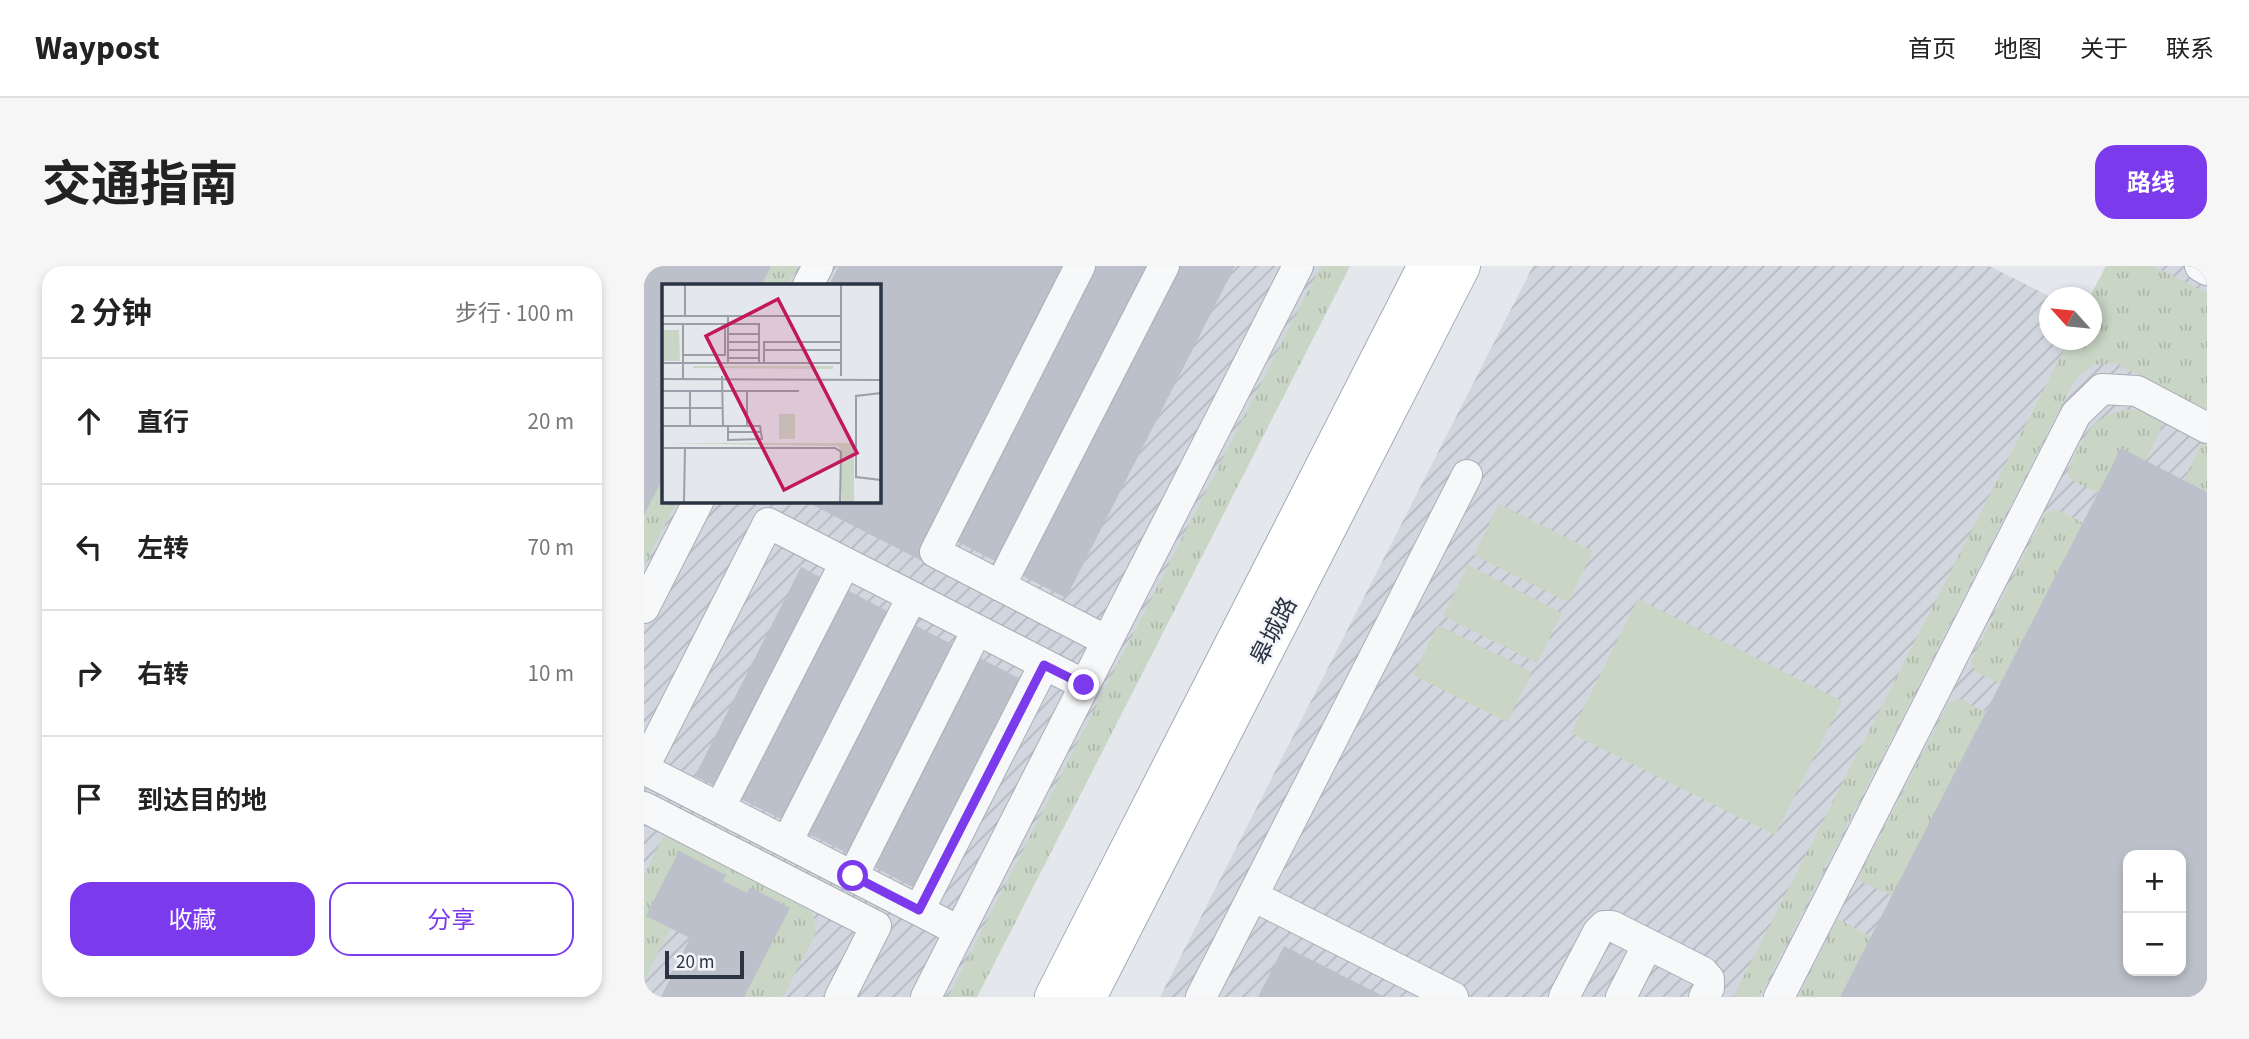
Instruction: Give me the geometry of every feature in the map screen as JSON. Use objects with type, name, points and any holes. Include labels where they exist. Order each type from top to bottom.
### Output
[{"type":"main road","name":"皋城路","points":[[1054,997],[1427,266]]},
{"type":"main road","name":"皋城路","points":[[1087,997],[1461,266]]},
{"type":"lane","points":[[809,284],[818,266]]},
{"type":"lane","points":[[1080,266],[935,552],[1107,641]]},
{"type":"lane","points":[[1000,586],[1164,266]]},
{"type":"lane","points":[[926,997],[1298,266]]},
{"type":"lane","points":[[2200,266],[2207,270]]},
{"type":"lane","points":[[1779,997],[2076,414],[2102,389],[2137,391],[2207,428]]},
{"type":"lane","points":[[1201,997],[1466,475]]},
{"type":"lane","points":[[644,608],[698,502]]},
{"type":"lane","points":[[959,931],[644,768],[768,523],[1084,685]]},
{"type":"lane","points":[[720,807],[845,563]]},
{"type":"lane","points":[[787,842],[912,597]]},
{"type":"lane","points":[[853,876],[977,630]]},
{"type":"lane","points":[[919,910],[1044,665]]},
{"type":"lane","points":[[644,807],[876,926],[840,997]]},
{"type":"lane","points":[[1253,896],[1453,997]]},
{"type":"lane","points":[[1564,997],[1598,932],[1604,926],[1612,926],[1703,972],[1709,979],[1709,988],[1704,997]]},
{"type":"lane","points":[[1621,997],[1648,944]]},
{"type":"shaded area","points":[[644,266],[1350,266],[977,997],[644,997]]},
{"type":"shaded area","points":[[1533,266],[1989,266],[2039,291],[2039,350],[2102,350],[2102,287],[2095,287],[2106,266],[2207,266],[2207,997],[1160,997]]},
{"type":"green space","points":[[771,266],[798,266],[789,284],[762,284]]},
{"type":"green space","points":[[1321,266],[1350,266],[977,997],[948,997]]},
{"type":"green space","points":[[2106,266],[2153,266],[2207,293],[2207,410],[2115,363],[2094,365],[2075,379],[1759,997],[1733,997],[2064,350],[2102,350],[2102,287],[2095,287]]},
{"type":"green space","points":[[2127,409],[2141,411],[2163,423],[2146,461],[2121,448],[2098,493],[2073,481],[2067,473],[2088,432],[2103,418]]},
{"type":"green space","points":[[2202,443],[2207,446],[2207,492],[2184,480]]},
{"type":"green space","points":[[662,480],[662,502],[676,502],[644,566],[644,515]]},
{"type":"green space","points":[[1499,504],[1593,551],[1568,602],[1474,555]]},
{"type":"green space","points":[[2054,509],[2083,523],[2001,684],[1975,671],[1971,661],[2045,514]]},
{"type":"green space","points":[[1468,565],[1562,613],[1537,663],[1443,616]]},
{"type":"green space","points":[[1638,599],[1842,701],[1775,835],[1571,733]]},
{"type":"green space","points":[[1438,625],[1532,672],[1507,722],[1413,675]]},
{"type":"green space","points":[[1960,699],[1986,712],[1892,896],[1858,880],[1949,702]]},
{"type":"green space","points":[[665,834],[811,911],[816,933],[783,997],[744,997],[789,908],[750,888],[747,893],[723,881],[725,875],[671,928],[644,980],[644,875]]},
{"type":"green space","points":[[1838,919],[1871,937],[1840,997],[1798,997]]},
{"type":"building","points":[[644,266],[771,266],[762,284],[662,284],[662,480],[644,515]]},
{"type":"building","points":[[839,266],[1078,266],[926,563],[807,502],[880,502],[880,284],[830,284]]},
{"type":"building","points":[[1094,266],[1151,266],[999,563],[954,540]]},
{"type":"building","points":[[1179,266],[1235,266],[1066,598],[1021,575]]},
{"type":"building","points":[[2121,448],[2207,492],[2207,997],[1840,997]]},
{"type":"building","points":[[801,567],[824,579],[718,788],[695,776]]},
{"type":"building","points":[[845,589],[891,613],[785,821],[739,798]]},
{"type":"building","points":[[911,623],[957,647],[851,855],[805,832]]},
{"type":"building","points":[[978,657],[1024,681],[918,890],[872,866]]},
{"type":"building","points":[[679,851],[726,875],[723,881],[747,893],[750,887],[790,908],[744,997],[661,997],[690,938],[646,916]]},
{"type":"building","points":[[1284,946],[1385,997],[1258,997]]},
{"type":"route","points":[[853,876],[919,910],[1044,665],[1084,685]]}]
